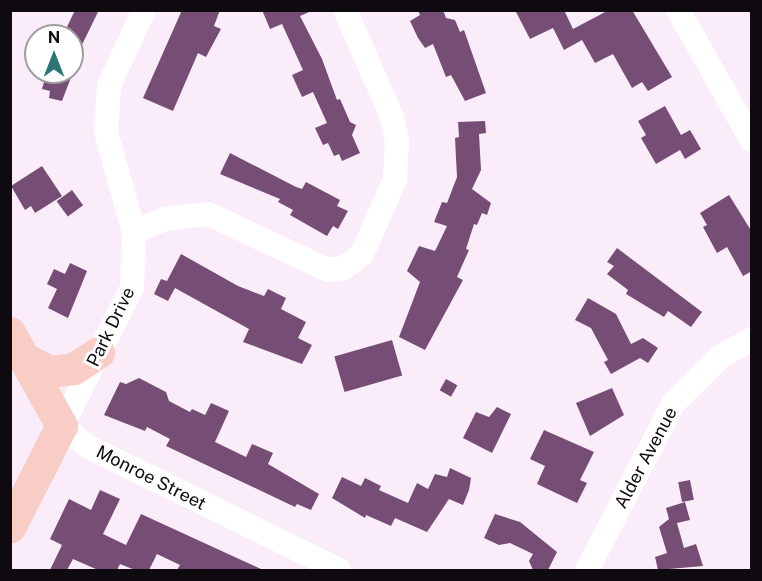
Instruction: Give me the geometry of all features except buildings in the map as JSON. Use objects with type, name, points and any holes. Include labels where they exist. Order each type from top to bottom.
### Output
[{"type":"main road","points":[[18,346],[51,372],[74,369],[99,353]]},
{"type":"main road","name":"Monroe Street","points":[[18,346],[62,426]]},
{"type":"main road","name":"Park Drive","points":[[10,528],[62,426]]},
{"type":"street","name":"Park Drive","points":[[62,426],[132,288],[134,232],[106,132],[109,86],[144,10]]},
{"type":"street","points":[[134,232],[164,219],[208,214],[328,270],[344,268],[362,254],[395,180],[397,142],[392,117],[345,10]]},
{"type":"street","points":[[678,10],[752,141]]},
{"type":"street","name":"Alder Avenue","points":[[587,570],[673,404],[720,356],[752,339]]},
{"type":"street","name":"Monroe Street","points":[[62,426],[87,446],[339,570]]}]
